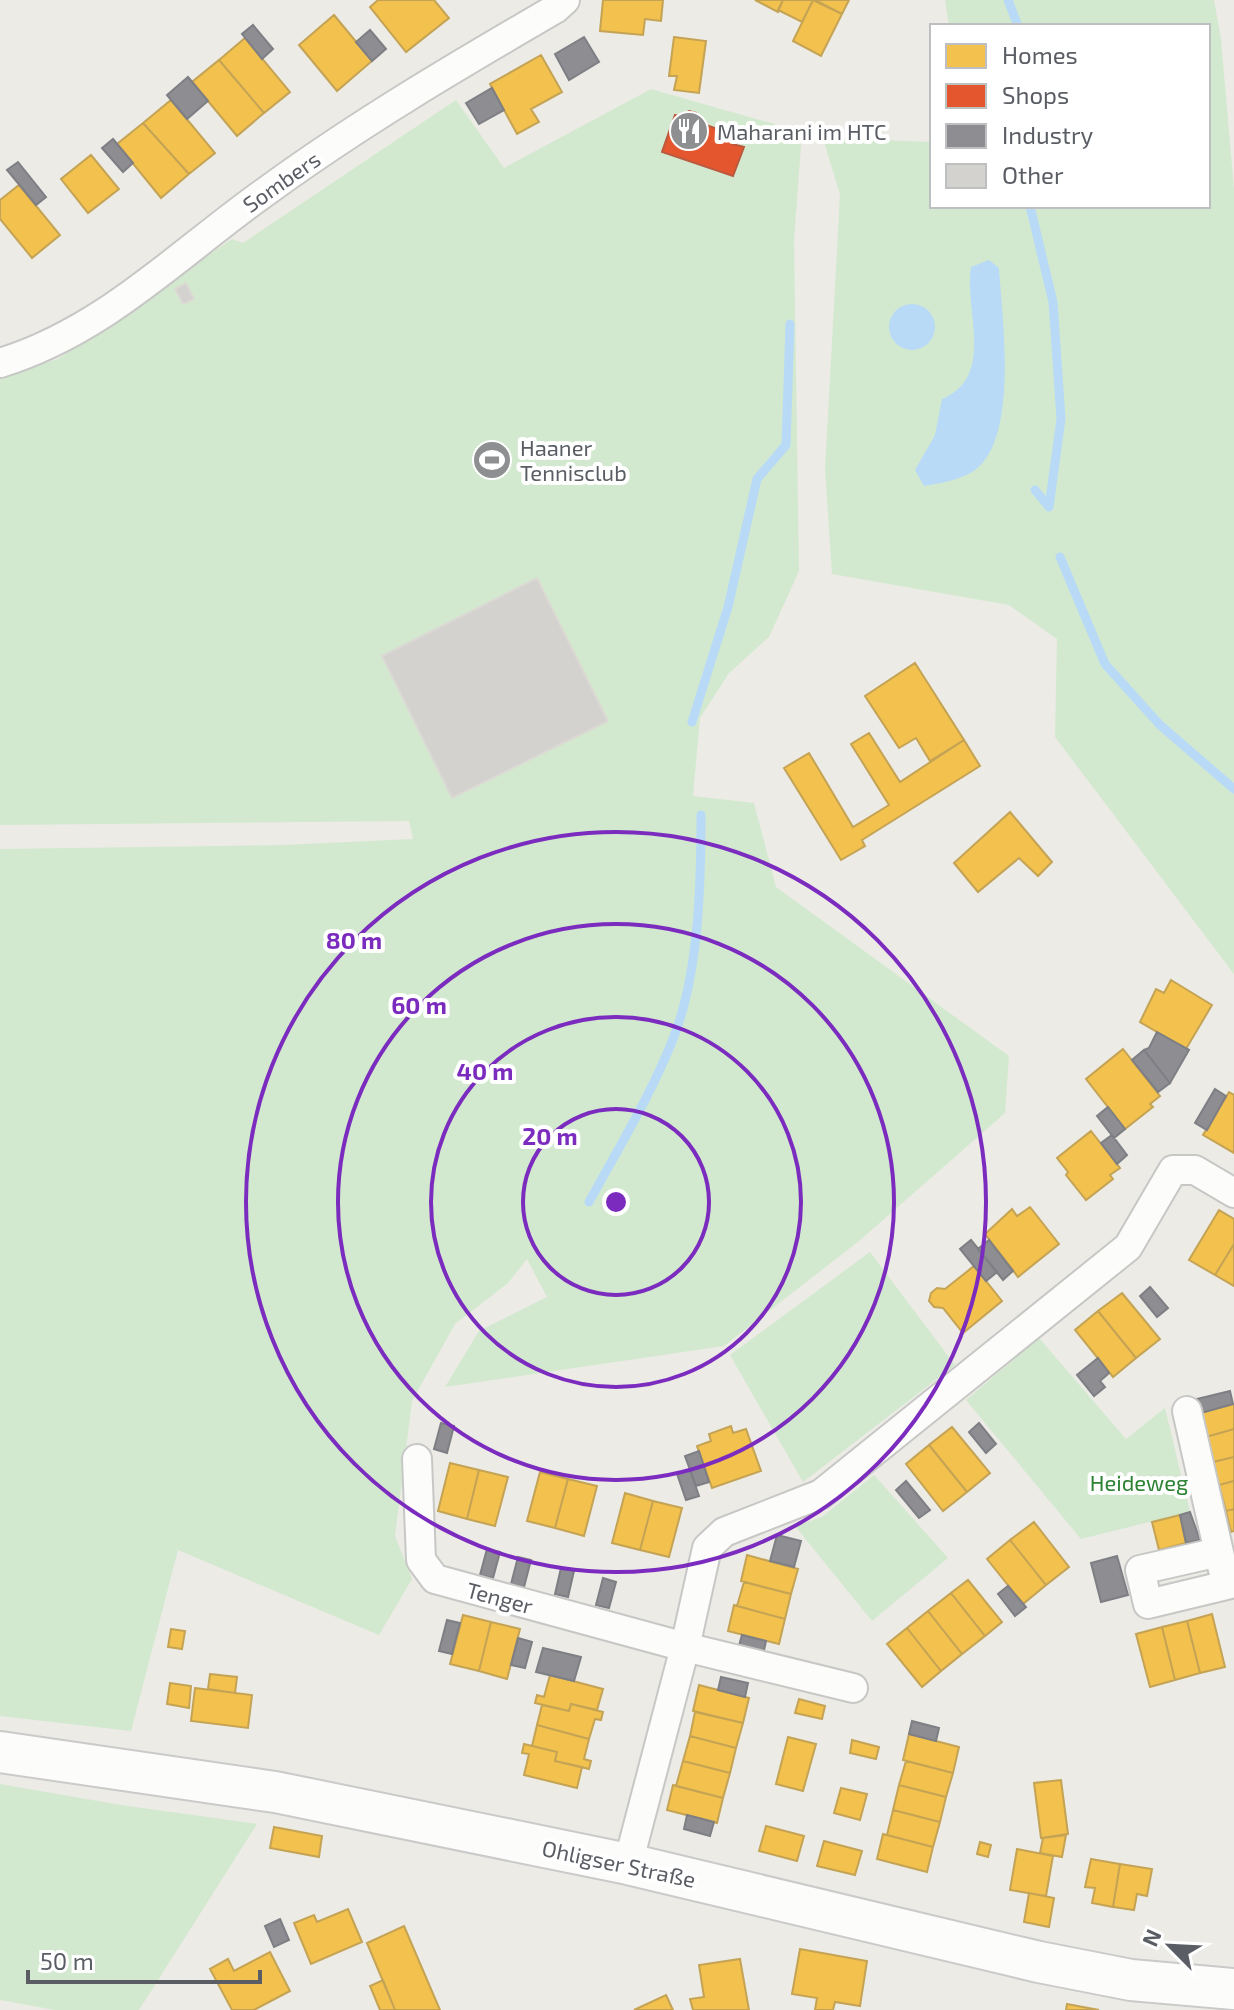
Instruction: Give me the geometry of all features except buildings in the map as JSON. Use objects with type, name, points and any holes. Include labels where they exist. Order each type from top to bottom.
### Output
[{"type":"main road","name":"Ohligser Straße","points":[[0,1752],[275,1792],[628,1864],[1039,1962],[1131,1980],[1234,1989]]},
{"type":"street","name":"Sombers","points":[[0,363],[58,342],[106,314],[267,190],[402,98],[555,9],[565,0]]},
{"type":"street","points":[[628,1864],[685,1647],[707,1548],[724,1532],[821,1494],[1116,1257],[1128,1247],[1173,1170],[1195,1170],[1234,1193]]},
{"type":"street","points":[[1187,1411],[1219,1552],[1231,1584],[1148,1604],[1140,1570],[1219,1552]]},
{"type":"street","name":"Tenger","points":[[417,1459],[421,1560],[435,1579],[685,1647]]},
{"type":"street","points":[[685,1647],[853,1688]]},
{"type":"green space","points":[[945,0],[1214,0],[1221,39],[1234,189],[1234,974],[1055,737],[1057,639],[1009,605],[832,574],[825,469],[840,195],[823,138],[930,142],[930,208],[1210,208],[1210,24],[949,24]]},
{"type":"green space","points":[[651,89],[802,132],[794,240],[799,571],[769,637],[729,673],[700,718],[693,796],[754,803],[776,887],[1009,1056],[1005,1113],[859,1241],[724,1346],[445,1387],[479,1331],[547,1297],[527,1259],[508,1283],[455,1324],[412,1401],[395,1536],[412,1579],[379,1635],[178,1550],[131,1731],[0,1716],[0,849],[283,845],[413,839],[409,821],[0,825],[0,376],[58,359],[232,239],[243,243],[456,100],[504,168]]},
{"type":"green space","points":[[870,1252],[955,1365],[803,1482],[730,1355]]},
{"type":"green space","name":"Heideweg","points":[[1039,1338],[1126,1439],[1165,1408],[1190,1512],[1081,1539],[966,1400]]},
{"type":"green space","points":[[874,1475],[948,1558],[872,1621],[795,1526],[822,1517]]},
{"type":"green space","points":[[0,1784],[257,1824],[139,2010],[55,2010],[0,2000]]},
{"type":"water","points":[[989,260],[999,268],[1004,347],[1005,378],[997,435],[987,457],[972,472],[954,480],[924,486],[915,470],[935,435],[942,399],[958,389],[968,375],[973,359],[971,267]]},
{"type":"water","points":[[912,304],[928,311],[935,327],[928,343],[912,350],[896,343],[889,327],[896,311]]},
{"type":"waterway","points":[[1008,0],[1017,24]]},
{"type":"waterway","points":[[1030,208],[1053,302],[1061,419],[1049,507]]},
{"type":"waterway","points":[[692,722],[728,607],[757,479],[786,445],[790,324]]},
{"type":"waterway","points":[[1035,490],[1049,507]]},
{"type":"waterway","points":[[1060,557],[1105,664],[1160,725],[1234,789]]},
{"type":"waterway","points":[[589,1202],[655,1081],[682,1014],[697,928],[701,815]]},
{"type":"place","name":"Maharani im HTC","points":[[689,131]]},
{"type":"place","name":"Haaner Tennisclub","points":[[492,460]]}]
